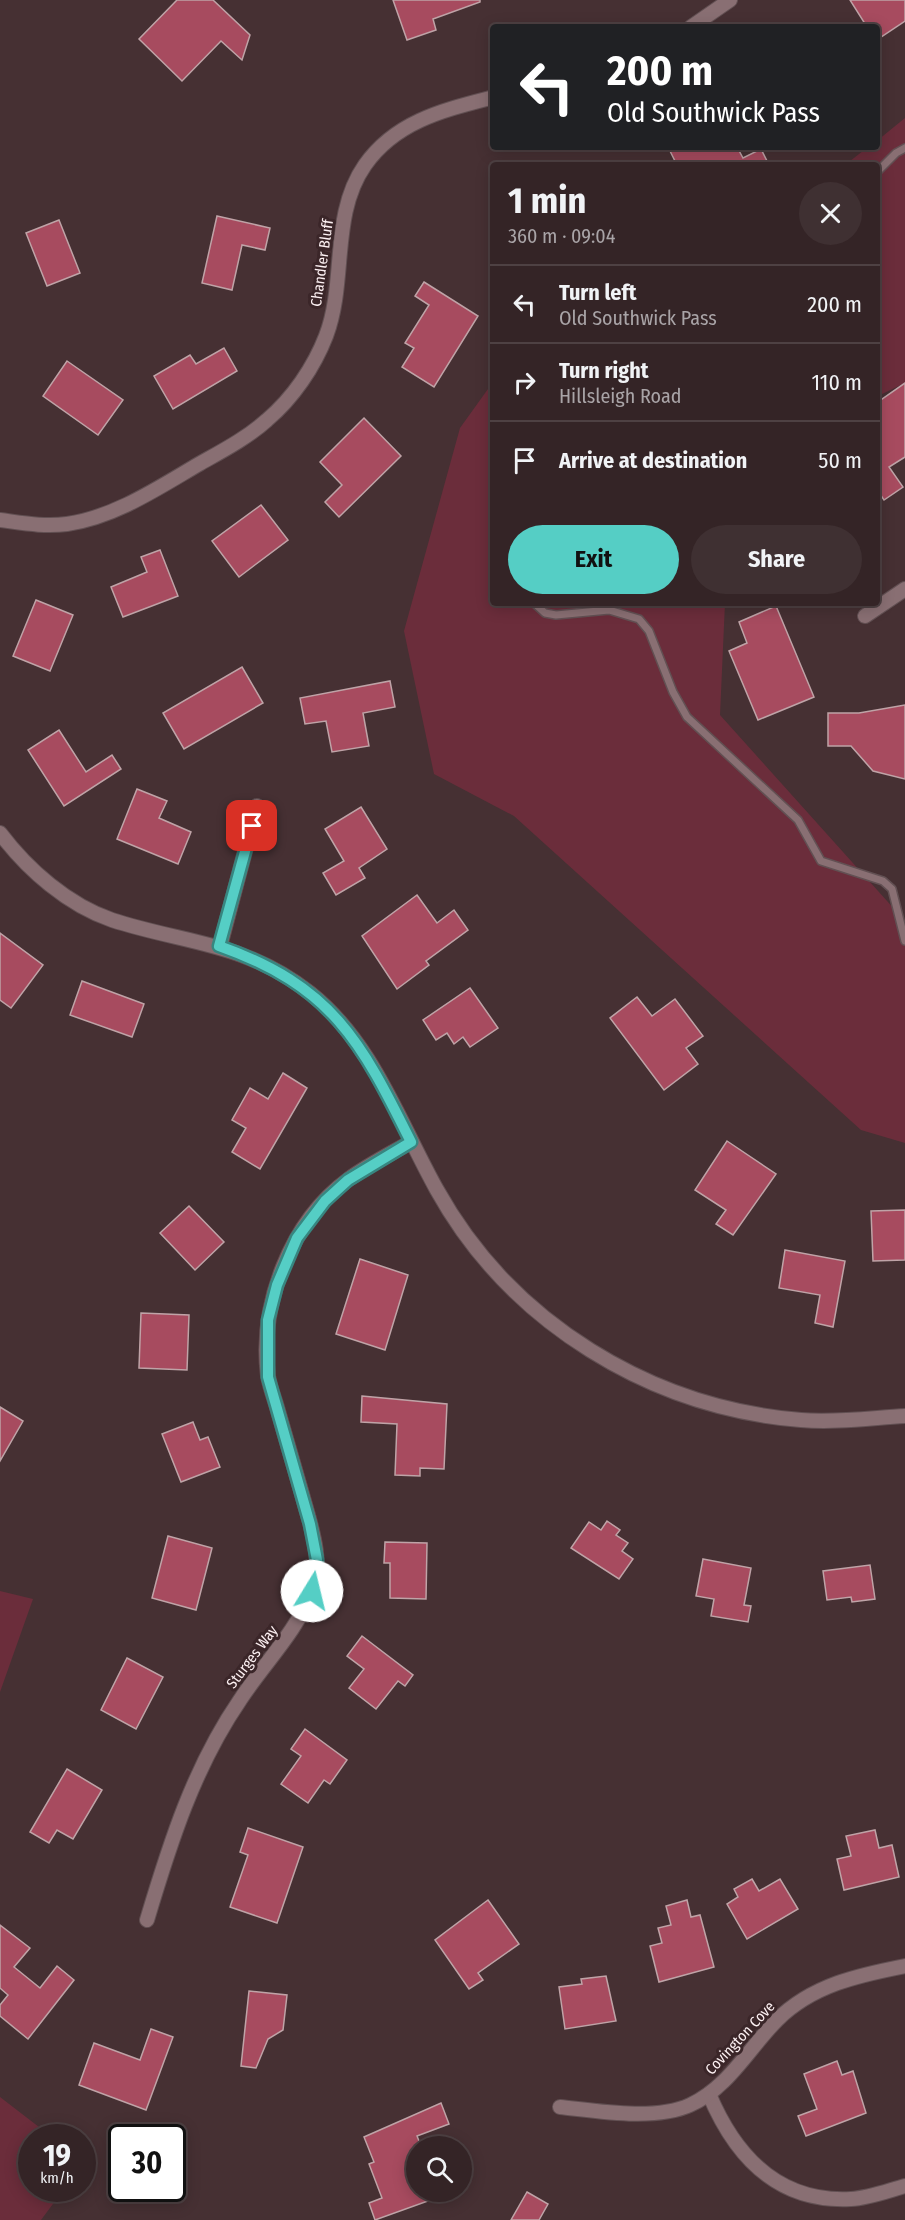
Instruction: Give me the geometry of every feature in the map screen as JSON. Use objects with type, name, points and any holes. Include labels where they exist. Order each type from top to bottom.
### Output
[{"type":"street","points":[[695,24],[730,0]]},
{"type":"street","name":"Chandler Bluff","points":[[0,520],[38,525],[68,524],[96,517],[146,495],[238,442],[267,420],[301,383],[327,335],[337,293],[344,217],[356,182],[365,165],[380,147],[413,122],[439,112],[490,98]]},
{"type":"street","points":[[880,606],[905,589]]},
{"type":"street","points":[[865,616],[880,606]]},
{"type":"street","points":[[219,946],[257,806]]},
{"type":"street","points":[[0,833],[13,850],[43,879],[77,903],[111,920],[219,946],[249,957],[282,974],[310,993],[351,1033],[375,1070],[411,1142],[465,1233],[496,1271],[556,1329],[596,1355],[635,1376],[679,1394],[740,1412],[804,1421],[905,1416]]},
{"type":"street","name":"Sturges Way","points":[[147,1920],[177,1821],[197,1776],[239,1700],[293,1630],[315,1579],[317,1560],[310,1524],[268,1377],[268,1320],[277,1285],[297,1238],[325,1201],[348,1180],[411,1142]]},
{"type":"street","name":"Covington Cove","points":[[560,2107],[611,2112],[668,2112],[690,2105],[709,2094],[794,2005],[814,1992],[857,1975],[905,1966]]},
{"type":"street","points":[[709,2094],[721,2122],[741,2152],[767,2175],[797,2191],[824,2198],[852,2199],[905,2186]]},
{"type":"lane","points":[[880,169],[896,153],[905,148]]},
{"type":"lane","points":[[537,606],[545,613],[556,615],[609,610],[639,620],[649,631],[673,692],[687,717],[798,820],[821,861],[883,881],[892,889],[905,941]]},
{"type":"shaded area","points":[[905,118],[905,383],[880,395],[880,162],[849,162],[864,150],[880,150],[880,138]]},
{"type":"shaded area","points":[[490,386],[490,606],[725,606],[720,715],[905,921],[905,1143],[861,1130],[514,816],[434,774],[404,631],[460,428]]},
{"type":"shaded area","points":[[0,1591],[33,1599],[0,1692]]},
{"type":"shaded area","points":[[0,2097],[35,2124],[18,2124],[18,2202],[54,2202],[41,2220],[0,2220]]},
{"type":"building","points":[[177,0],[213,0],[250,35],[242,60],[221,41],[182,81],[139,39]]},
{"type":"building","points":[[393,0],[480,0],[480,2],[433,19],[436,30],[407,40]]},
{"type":"building","points":[[850,0],[905,0],[905,21],[880,38],[880,24],[865,24]]},
{"type":"building","points":[[670,150],[739,150],[743,158],[762,150],[768,162],[676,162]]},
{"type":"building","points":[[217,216],[270,228],[265,250],[242,245],[232,290],[202,283]]},
{"type":"building","points":[[59,220],[80,273],[47,286],[26,233]]},
{"type":"building","points":[[424,282],[478,316],[434,387],[402,367],[414,348],[405,343],[429,305],[415,296]]},
{"type":"building","points":[[224,348],[237,371],[173,409],[154,376],[190,355],[196,364]]},
{"type":"building","points":[[67,361],[123,400],[98,435],[43,396]]},
{"type":"building","points":[[905,383],[905,457],[889,467],[903,487],[884,500],[880,494],[880,401]]},
{"type":"building","points":[[364,418],[401,456],[339,517],[325,502],[342,485],[320,462]]},
{"type":"building","points":[[261,505],[288,540],[239,577],[212,541]]},
{"type":"building","points":[[160,550],[178,596],[123,617],[111,587],[147,572],[141,557]]},
{"type":"building","points":[[36,600],[73,615],[50,671],[13,656]]},
{"type":"building","points":[[776,606],[814,697],[758,720],[729,651],[747,643],[739,622]]},
{"type":"building","points":[[242,667],[263,703],[184,749],[163,713]]},
{"type":"building","points":[[390,681],[395,707],[363,713],[369,746],[332,752],[326,721],[305,724],[300,698]]},
{"type":"building","points":[[905,705],[905,779],[873,771],[851,746],[828,746],[828,713],[859,713]]},
{"type":"building","points":[[59,730],[86,772],[112,755],[121,769],[64,806],[28,750]]},
{"type":"building","points":[[137,789],[167,801],[159,818],[191,832],[178,864],[117,839]]},
{"type":"building","points":[[361,807],[387,849],[359,868],[365,878],[336,895],[323,873],[344,861],[325,829]]},
{"type":"building","points":[[417,895],[437,923],[454,910],[468,930],[426,961],[429,965],[397,989],[362,936]]},
{"type":"building","points":[[0,933],[43,965],[11,1008],[0,1000]]},
{"type":"building","points":[[82,981],[144,1004],[132,1037],[70,1015]]},
{"type":"building","points":[[470,988],[498,1028],[470,1047],[463,1037],[454,1044],[447,1033],[436,1040],[423,1020]]},
{"type":"building","points":[[637,997],[652,1016],[675,999],[703,1036],[686,1048],[698,1064],[664,1090],[610,1018]]},
{"type":"building","points":[[283,1073],[307,1088],[260,1169],[232,1152],[246,1128],[232,1120],[250,1088],[268,1099]]},
{"type":"building","points":[[727,1141],[776,1174],[733,1235],[716,1224],[726,1210],[695,1190]]},
{"type":"building","points":[[189,1206],[224,1242],[195,1270],[160,1233]]},
{"type":"building","points":[[905,1210],[905,1260],[873,1261],[871,1211]]},
{"type":"building","points":[[785,1250],[845,1261],[833,1327],[815,1323],[820,1295],[779,1288]]},
{"type":"building","points":[[360,1259],[408,1275],[385,1350],[336,1334]]},
{"type":"building","points":[[141,1313],[189,1315],[187,1370],[139,1368]]},
{"type":"building","points":[[362,1396],[447,1404],[444,1469],[420,1468],[420,1476],[395,1475],[397,1424],[361,1422]]},
{"type":"building","points":[[0,1407],[23,1421],[0,1461]]},
{"type":"building","points":[[193,1422],[200,1440],[208,1437],[220,1467],[181,1482],[162,1434]]},
{"type":"building","points":[[607,1521],[620,1530],[616,1535],[628,1543],[622,1551],[633,1559],[619,1579],[571,1548],[589,1522],[601,1530]]},
{"type":"building","points":[[168,1536],[212,1548],[196,1610],[152,1598]]},
{"type":"building","points":[[385,1542],[427,1543],[426,1599],[390,1598],[390,1563],[384,1563]]},
{"type":"building","points":[[703,1559],[751,1568],[744,1605],[751,1606],[748,1622],[711,1616],[714,1599],[696,1596]]},
{"type":"building","points":[[870,1565],[875,1599],[852,1602],[851,1597],[827,1600],[823,1571]]},
{"type":"building","points":[[362,1636],[413,1675],[405,1686],[398,1681],[376,1709],[349,1688],[364,1669],[347,1656]]},
{"type":"building","points":[[127,1658],[163,1677],[136,1729],[101,1710]]},
{"type":"building","points":[[305,1729],[347,1760],[330,1784],[324,1780],[308,1803],[281,1784],[301,1756],[291,1749]]},
{"type":"building","points":[[67,1769],[102,1790],[73,1839],[57,1830],[49,1843],[30,1832]]},
{"type":"building","points":[[248,1828],[303,1847],[277,1923],[230,1907],[248,1855],[240,1852]]},
{"type":"building","points":[[875,1830],[879,1848],[892,1845],[899,1877],[844,1890],[837,1859],[851,1856],[846,1836]]},
{"type":"building","points":[[752,1879],[759,1891],[780,1879],[798,1909],[747,1939],[727,1904],[738,1897],[734,1889]]},
{"type":"building","points":[[488,1900],[519,1944],[478,1973],[483,1980],[469,1989],[435,1940]]},
{"type":"building","points":[[687,1900],[691,1917],[700,1915],[714,1967],[659,1982],[650,1946],[662,1943],[658,1928],[671,1925],[666,1906]]},
{"type":"building","points":[[0,1925],[30,1948],[14,1967],[40,1988],[57,1966],[74,1980],[28,2039],[0,2016],[0,2005],[8,1995],[0,1988]]},
{"type":"building","points":[[606,1976],[616,2021],[565,2029],[559,1987],[582,1984],[581,1979]]},
{"type":"building","points":[[249,1991],[287,1995],[283,2030],[268,2039],[256,2068],[241,2066]]},
{"type":"building","points":[[151,2029],[173,2037],[146,2110],[79,2085],[94,2043],[140,2060]]},
{"type":"building","points":[[837,2061],[842,2075],[853,2071],[866,2113],[806,2136],[798,2116],[817,2109],[804,2074]]},
{"type":"building","points":[[441,2103],[449,2124],[417,2136],[406,2136],[406,2202],[425,2202],[375,2220],[369,2203],[382,2198],[369,2164],[374,2162],[364,2137]]},
{"type":"building","points":[[527,2192],[548,2204],[539,2220],[511,2220]]},
{"type":"route","points":[[252,826],[219,946],[249,957],[282,974],[310,993],[336,1016],[351,1033],[375,1070],[411,1142],[348,1180],[325,1201],[297,1238],[277,1285],[268,1320],[268,1377],[310,1524],[317,1560],[312,1591]]}]
